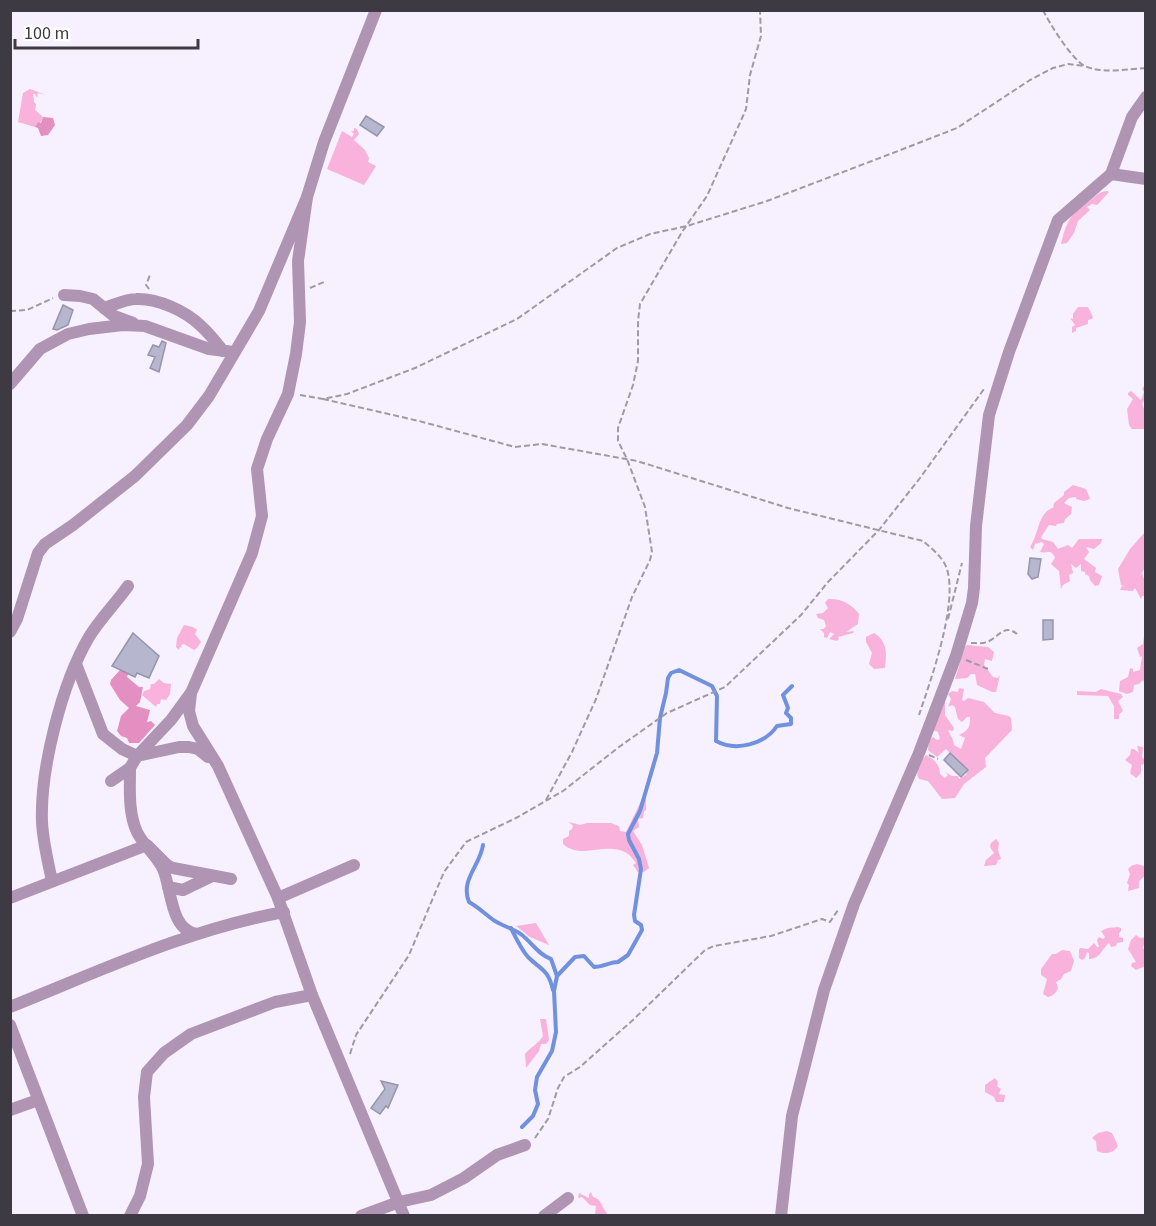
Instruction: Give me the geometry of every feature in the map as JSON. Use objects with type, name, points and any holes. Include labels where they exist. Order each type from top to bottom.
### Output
[{"type":"street","points":[[10,632],[17,619],[38,553],[45,544],[135,476],[187,425],[208,396],[229,351],[260,311],[307,196],[324,142],[376,10]]},
{"type":"street","points":[[781,1215],[792,1116],[824,990],[854,904],[920,750],[958,652],[975,588],[976,526],[989,415],[1009,352],[1058,220],[1111,174],[1132,117],[1146,97]]},
{"type":"street","points":[[1111,174],[1146,179]]},
{"type":"street","points":[[111,781],[130,768],[137,756],[171,720],[191,693],[252,553],[262,516],[257,468],[267,439],[288,394],[300,322],[298,261],[307,196]]},
{"type":"street","points":[[64,295],[93,299],[114,316],[209,349],[229,351]]},
{"type":"street","points":[[104,308],[134,298],[168,306],[186,314],[200,324],[229,351]]},
{"type":"street","points":[[10,384],[40,349],[68,334],[123,325],[144,326]]},
{"type":"street","points":[[52,881],[42,823],[43,793],[61,708],[76,664],[90,637],[128,586]]},
{"type":"street","points":[[76,664],[103,734],[122,749],[137,756],[189,747],[205,753],[218,766]]},
{"type":"street","points":[[191,693],[189,711],[193,726],[218,766],[278,898],[312,995],[404,1215]]},
{"type":"street","points":[[130,768],[133,812],[137,832],[163,869],[182,928],[189,933],[197,934]]},
{"type":"street","points":[[10,898],[147,845]]},
{"type":"street","points":[[147,845],[173,868],[231,879]]},
{"type":"street","points":[[278,898],[354,866]]},
{"type":"street","points":[[176,913],[176,900],[183,890],[212,876]]},
{"type":"street","points":[[168,886],[183,890]]},
{"type":"street","points":[[10,1006],[197,934],[244,919],[284,912]]},
{"type":"street","points":[[130,1215],[140,1196],[148,1164],[144,1097],[147,1072],[164,1053],[191,1034],[274,1002],[312,995]]},
{"type":"street","points":[[10,1025],[83,1215]]},
{"type":"street","points":[[10,1110],[38,1100]]},
{"type":"street","points":[[361,1215],[385,1211],[399,1202],[431,1194],[464,1178],[497,1155],[525,1145]]},
{"type":"street","points":[[544,1215],[568,1198]]},
{"type":"path","points":[[546,800],[572,752],[596,699],[632,597],[652,552],[645,507],[618,441],[618,428],[633,385],[638,361],[640,304],[707,196],[746,109],[750,75],[761,36],[760,10]]},
{"type":"path","points":[[1043,10],[1061,41],[1084,66]]},
{"type":"path","points":[[323,399],[347,394],[415,368],[500,329],[618,248],[650,234],[687,226],[767,201],[957,128],[1030,80],[1053,68],[1068,64],[1100,69],[1146,68]]},
{"type":"path","points":[[10,310],[27,310],[64,295]]},
{"type":"path","points":[[345,1075],[356,1035],[409,955],[444,872],[466,842],[563,791],[667,713],[725,687],[801,615],[828,582],[879,530],[986,387]]},
{"type":"path","points":[[288,394],[323,399],[419,421],[514,447],[542,444],[627,459],[788,508],[923,541],[937,552],[946,567],[950,584],[946,624]]},
{"type":"path","points":[[920,714],[962,562]]},
{"type":"path","points":[[988,669],[958,652],[964,644],[985,643],[1000,632],[1013,630],[1017,634]]},
{"type":"path","points":[[525,1145],[534,1138],[548,1119],[564,1077],[580,1067],[668,988],[705,950],[714,946],[771,936],[822,919],[830,922],[843,904]]},
{"type":"shaded area","points":[[30,89],[46,95],[38,93],[37,98],[33,94],[35,110],[43,117],[35,127],[18,122],[23,93]]},
{"type":"shaded area","points":[[43,117],[53,118],[55,125],[48,135],[41,136],[38,128],[35,127],[38,122],[41,123]]},
{"type":"shaded area","points":[[354,128],[359,134],[354,140],[365,150],[369,158],[368,162],[376,166],[364,185],[327,169],[342,131],[352,137],[354,134],[351,131],[354,131]]},
{"type":"shaded area","points":[[1109,192],[1097,205],[1092,204],[1087,207],[1090,210],[1078,221],[1067,243],[1061,244],[1072,216],[1098,194]]},
{"type":"shaded area","points":[[1078,307],[1088,307],[1093,317],[1088,320],[1088,324],[1076,328],[1076,331],[1072,333],[1072,327],[1075,325],[1070,318],[1073,319],[1073,314]]},
{"type":"shaded area","points":[[1145,384],[1145,399],[1142,404],[1145,411],[1145,429],[1132,429],[1129,425],[1127,409],[1133,399],[1128,393],[1131,391],[1141,400]]},
{"type":"shaded area","points":[[1073,485],[1086,489],[1090,499],[1084,501],[1076,497],[1069,498],[1064,503],[1072,507],[1071,514],[1064,523],[1056,526],[1049,525],[1041,537],[1053,542],[1058,549],[1068,545],[1072,548],[1079,539],[1102,539],[1094,549],[1086,547],[1089,552],[1084,559],[1096,568],[1095,572],[1102,576],[1099,585],[1095,586],[1089,576],[1081,571],[1081,564],[1076,568],[1071,564],[1073,573],[1069,575],[1070,581],[1061,589],[1059,571],[1051,564],[1055,558],[1054,555],[1051,552],[1040,552],[1044,544],[1042,542],[1035,544],[1033,550],[1030,547],[1044,514],[1053,508],[1054,503]]},
{"type":"shaded area","points":[[1145,532],[1145,567],[1142,573],[1145,582],[1145,596],[1141,599],[1135,588],[1133,591],[1120,590],[1122,586],[1126,587],[1121,585],[1118,569],[1130,549]]},
{"type":"shaded area","points":[[828,599],[845,602],[859,614],[858,624],[846,632],[854,631],[853,633],[838,637],[837,641],[829,639],[834,634],[830,632],[827,638],[824,637],[820,629],[826,626],[824,620],[818,618],[816,614],[823,613],[828,608],[825,603]]},
{"type":"shaded area","points":[[184,625],[197,630],[195,634],[201,642],[194,650],[184,644],[179,650],[176,647],[177,638]]},
{"type":"shaded area","points":[[1145,628],[1145,685],[1143,680],[1134,685],[1133,692],[1127,694],[1119,691],[1120,681],[1128,677],[1130,668],[1133,672],[1140,670],[1142,656],[1140,657],[1137,648],[1143,644]]},
{"type":"shaded area","points":[[874,633],[884,643],[885,668],[874,669],[869,664],[872,653],[866,637]]},
{"type":"shaded area","points":[[967,645],[988,647],[994,652],[992,661],[985,659],[984,665],[993,677],[998,678],[1000,675],[996,692],[977,685],[975,674],[967,678],[955,679]]},
{"type":"shaded area","points":[[120,670],[128,674],[127,677],[139,687],[143,687],[140,702],[136,706],[150,710],[147,722],[151,721],[155,725],[139,743],[129,743],[127,738],[121,736],[117,731],[121,716],[129,708],[120,700],[110,684]]},
{"type":"shaded area","points":[[159,679],[171,684],[170,694],[166,700],[161,699],[160,704],[156,707],[142,695],[144,691],[150,689],[151,684]]},
{"type":"shaded area","points":[[959,688],[964,689],[962,700],[968,698],[984,702],[995,713],[1009,716],[1012,730],[985,758],[986,767],[964,784],[955,798],[942,799],[928,781],[919,779],[917,769],[926,755],[932,758],[940,774],[945,778],[948,775],[945,772],[958,776],[959,779],[966,775],[967,770],[946,749],[937,757],[928,750],[929,740],[933,737],[940,739],[938,732],[933,730],[945,700],[945,715],[954,728],[953,731],[948,730],[954,745],[961,749],[965,738],[959,735],[968,728],[970,717],[962,722],[958,719],[955,707],[952,705],[948,707],[951,699],[948,694],[952,691],[958,692]]},
{"type":"shaded area","points":[[1101,689],[1121,694],[1123,697],[1118,701],[1123,711],[1119,714],[1119,719],[1114,719],[1114,706],[1108,696],[1077,695],[1077,691],[1096,692]]},
{"type":"shaded area","points":[[1137,746],[1143,747],[1142,757],[1145,760],[1141,765],[1141,773],[1136,778],[1130,773],[1132,765],[1125,760],[1130,755],[1131,749],[1139,753]]},
{"type":"shaded area","points":[[646,791],[646,810],[643,818],[638,819],[639,827],[633,831],[642,845],[649,868],[644,872],[638,872],[633,865],[636,863],[629,855],[617,849],[577,851],[563,844],[563,839],[569,836],[569,831],[573,826],[569,822],[580,825],[611,823],[619,826],[620,831],[626,832]]},
{"type":"shaded area","points":[[996,839],[999,843],[998,850],[1001,859],[996,865],[984,866],[986,860],[994,853],[990,847]]},
{"type":"shaded area","points":[[1137,864],[1144,866],[1145,876],[1139,881],[1139,888],[1128,891],[1127,883],[1130,874],[1128,869]]},
{"type":"shaded area","points":[[536,923],[549,945],[530,937],[516,926]]},
{"type":"shaded area","points":[[1121,928],[1119,937],[1123,938],[1123,942],[1111,947],[1109,943],[1093,959],[1089,959],[1087,952],[1085,958],[1082,960],[1079,958],[1080,948],[1088,949],[1094,943],[1099,947],[1097,940],[1099,937],[1103,939],[1105,937],[1101,931]]},
{"type":"shaded area","points":[[1136,935],[1140,938],[1146,937],[1143,948],[1145,966],[1136,970],[1131,966],[1136,962],[1128,949],[1131,940]]},
{"type":"shaded area","points":[[1062,950],[1070,951],[1074,961],[1071,971],[1056,982],[1058,988],[1053,995],[1048,997],[1043,994],[1047,979],[1041,975],[1041,969],[1052,954]]},
{"type":"shaded area","points":[[540,1019],[546,1019],[549,1040],[546,1044],[541,1044],[539,1051],[526,1068],[525,1054],[543,1036]]},
{"type":"shaded area","points":[[995,1078],[998,1082],[997,1086],[1001,1089],[999,1094],[1005,1095],[1004,1102],[996,1102],[994,1097],[985,1092],[985,1085]]},
{"type":"shaded area","points":[[1107,1131],[1112,1133],[1118,1146],[1109,1153],[1097,1151],[1096,1141],[1092,1138],[1098,1133]]},
{"type":"shaded area","points":[[591,1192],[593,1197],[600,1201],[606,1215],[595,1215],[596,1206],[590,1205],[582,1197],[578,1198],[579,1193],[589,1198]]},
{"type":"building","points":[[366,116],[384,127],[377,136],[360,125]]},
{"type":"building","points":[[63,305],[73,310],[68,325],[57,330],[53,329]]},
{"type":"building","points":[[162,341],[166,343],[159,372],[150,368],[155,357],[148,355],[153,345],[159,347]]},
{"type":"building","points":[[1030,558],[1041,559],[1038,577],[1032,579],[1028,574]]},
{"type":"building","points":[[1043,620],[1053,620],[1053,639],[1043,640]]},
{"type":"building","points":[[133,633],[159,656],[149,678],[137,673],[135,677],[112,666]]},
{"type":"building","points":[[950,753],[968,770],[961,777],[944,760]]},
{"type":"building","points":[[381,1081],[398,1085],[388,1108],[386,1106],[380,1114],[371,1108],[385,1089]]},
{"type":"waterway","points":[[557,976],[575,957],[584,956],[594,967],[618,962],[628,955],[642,930],[641,925],[635,921],[634,915],[641,869],[628,834],[640,811],[657,753],[660,718],[671,673],[679,670],[712,686],[717,696],[716,741],[732,746],[758,742],[777,726],[791,724],[791,718],[786,713],[788,708],[783,695],[792,686]]},
{"type":"waterway","points":[[483,845],[467,887],[469,902],[496,921],[522,935],[539,952],[551,959],[557,976],[554,991],[556,1032],[552,1051],[537,1077],[535,1090],[538,1104],[533,1116],[522,1127]]},
{"type":"waterway","points":[[511,928],[525,954],[544,970],[553,990]]}]
